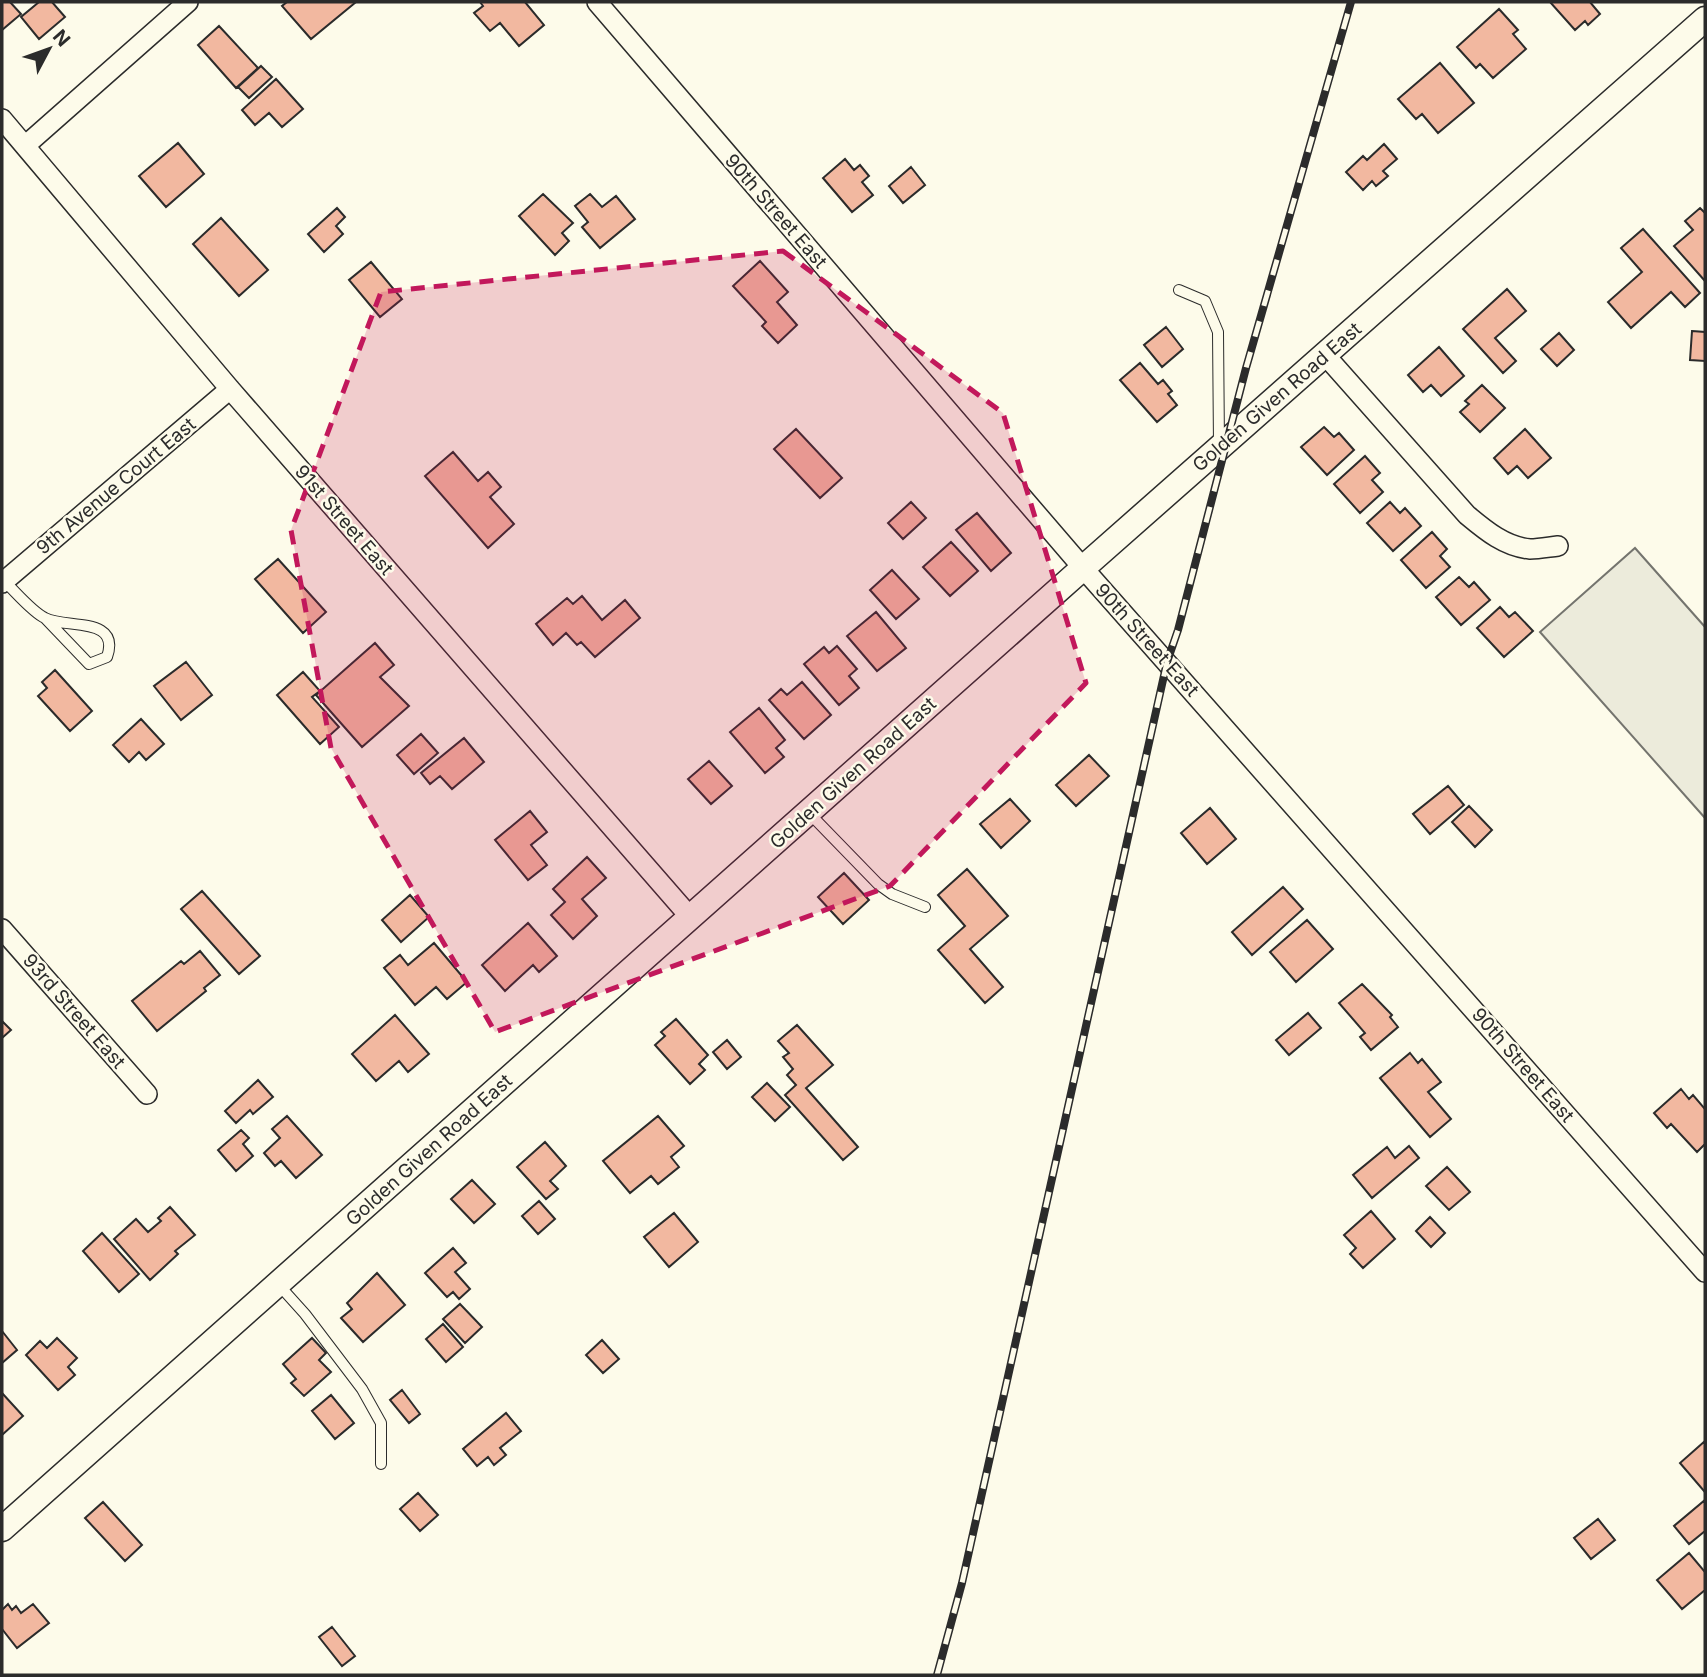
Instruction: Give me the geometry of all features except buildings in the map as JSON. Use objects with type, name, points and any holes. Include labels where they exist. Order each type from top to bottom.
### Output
[{"type":"street","points":[[26,145],[188,2]]},
{"type":"street","name":"90th Street East","points":[[597,2],[1083,568],[1705,1272]]},
{"type":"street","name":"Golden Given Road East","points":[[2,1528],[1705,19]]},
{"type":"street","name":"91st Street East","points":[[2,118],[230,388],[691,918]]},
{"type":"street","points":[[1325,355],[1467,514],[1483,528],[1498,538],[1530,549],[1558,547]]},
{"type":"street","name":"9th Avenue Court East","points":[[3,582],[230,388]]},
{"type":"street","name":"93rd Street East","points":[[2,929],[146,1094]]},
{"type":"lane","points":[[1179,290],[1205,301],[1218,332],[1219,448]]},
{"type":"lane","points":[[3,582],[45,618],[89,664],[107,657],[109,637],[100,630],[45,618]]},
{"type":"lane","points":[[809,812],[878,884],[898,898],[925,907]]},
{"type":"lane","points":[[278,1284],[305,1314],[362,1389],[381,1423],[381,1464]]},
{"type":"highlighted area","points":[[783,251],[1003,413],[1086,683],[890,886],[495,1032],[331,748],[291,530],[381,292]]},
{"type":"shaded area","points":[[1635,548],[1705,627],[1705,818],[1540,632]]},
{"type":"railway","points":[[937,1675],[962,1583],[1167,662],[1178,630],[1246,368],[1351,2]]}]
